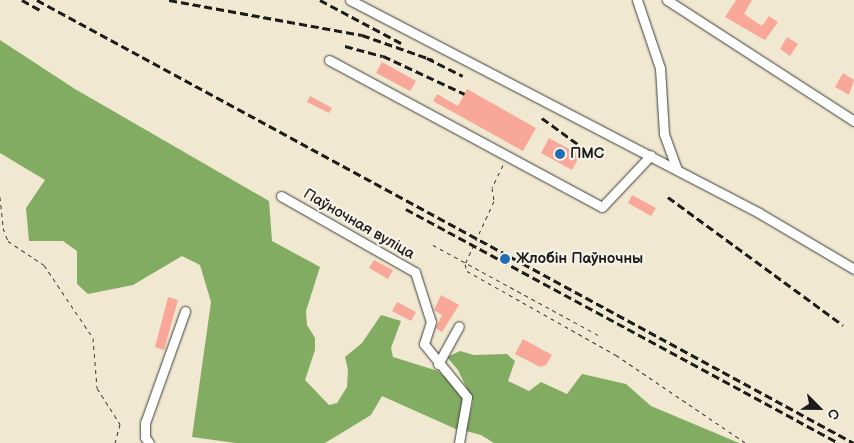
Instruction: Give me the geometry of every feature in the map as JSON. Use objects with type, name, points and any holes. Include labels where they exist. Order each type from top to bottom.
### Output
[{"type":"street","points":[[350,0],[651,155],[854,269]]},
{"type":"street","points":[[637,0],[660,68],[664,134],[676,169]]},
{"type":"street","points":[[666,0],[854,121]]},
{"type":"street","points":[[329,60],[602,207],[651,155]]},
{"type":"street","name":"Паўночная вуліца","points":[[281,196],[415,272],[431,322],[424,344],[438,364]]},
{"type":"street","points":[[149,443],[145,437],[145,423],[185,312]]},
{"type":"street","points":[[458,443],[467,397],[438,364],[459,326]]},
{"type":"path","points":[[507,156],[492,188],[494,201],[466,263],[467,271],[616,355],[746,443]]},
{"type":"path","points":[[0,197],[3,228],[8,241],[44,265],[93,338],[97,388],[120,424],[115,443]]},
{"type":"path","points":[[433,245],[602,337]]},
{"type":"green space","points":[[0,40],[75,89],[269,201],[272,241],[320,267],[306,311],[307,325],[315,338],[315,350],[305,380],[329,405],[337,403],[347,387],[348,370],[345,357],[362,343],[381,315],[401,321],[391,348],[393,357],[438,371],[458,389],[464,398],[458,430],[382,396],[371,415],[325,443],[236,443],[192,437],[211,302],[200,265],[182,256],[133,285],[88,294],[77,284],[77,251],[63,241],[29,241],[26,208],[45,180],[0,153]]},
{"type":"green space","points":[[460,351],[474,355],[507,354],[515,361],[508,381],[529,391],[541,382],[567,394],[582,374],[626,384],[651,406],[739,443],[494,443],[481,435],[466,431],[473,401],[458,370],[447,357]]},
{"type":"building","points":[[736,0],[752,0],[744,14],[762,26],[769,16],[778,22],[765,40],[725,17]]},
{"type":"building","points":[[787,37],[798,44],[790,56],[780,49]]},
{"type":"building","points":[[382,62],[416,81],[410,91],[376,73]]},
{"type":"building","points":[[843,73],[854,80],[849,95],[835,87]]},
{"type":"building","points":[[467,89],[536,128],[523,151],[433,101],[437,94],[458,106]]},
{"type":"building","points":[[310,96],[332,108],[329,113],[307,102]]},
{"type":"building","name":"ПМС","points":[[549,138],[580,155],[572,170],[541,153]]},
{"type":"building","points":[[632,195],[656,208],[651,216],[628,203]]},
{"type":"building","points":[[374,260],[393,270],[388,279],[369,268]]},
{"type":"building","points":[[441,295],[459,305],[442,332],[436,328],[442,315],[434,310]]},
{"type":"building","points":[[168,297],[178,300],[164,350],[155,347]]},
{"type":"building","points":[[397,302],[416,312],[411,321],[392,311]]},
{"type":"building","points":[[523,339],[552,355],[546,365],[540,367],[515,354]]},
{"type":"railway","points":[[22,0],[42,11]]},
{"type":"railway","points":[[37,0],[854,443]]},
{"type":"railway","points":[[169,0],[362,35],[433,60]]},
{"type":"railway","points":[[320,0],[401,43]]},
{"type":"railway","points":[[345,46],[383,56],[465,94]]},
{"type":"railway","points":[[427,58],[463,76]]},
{"type":"railway","points":[[542,118],[597,158]]},
{"type":"railway","points":[[668,197],[843,325]]},
{"type":"railway","points":[[406,209],[838,443]]},
{"type":"place","name":"ПМС","points":[[560,154]]},
{"type":"place","name":"Жлобін Паўночны","points":[[505,259]]}]
